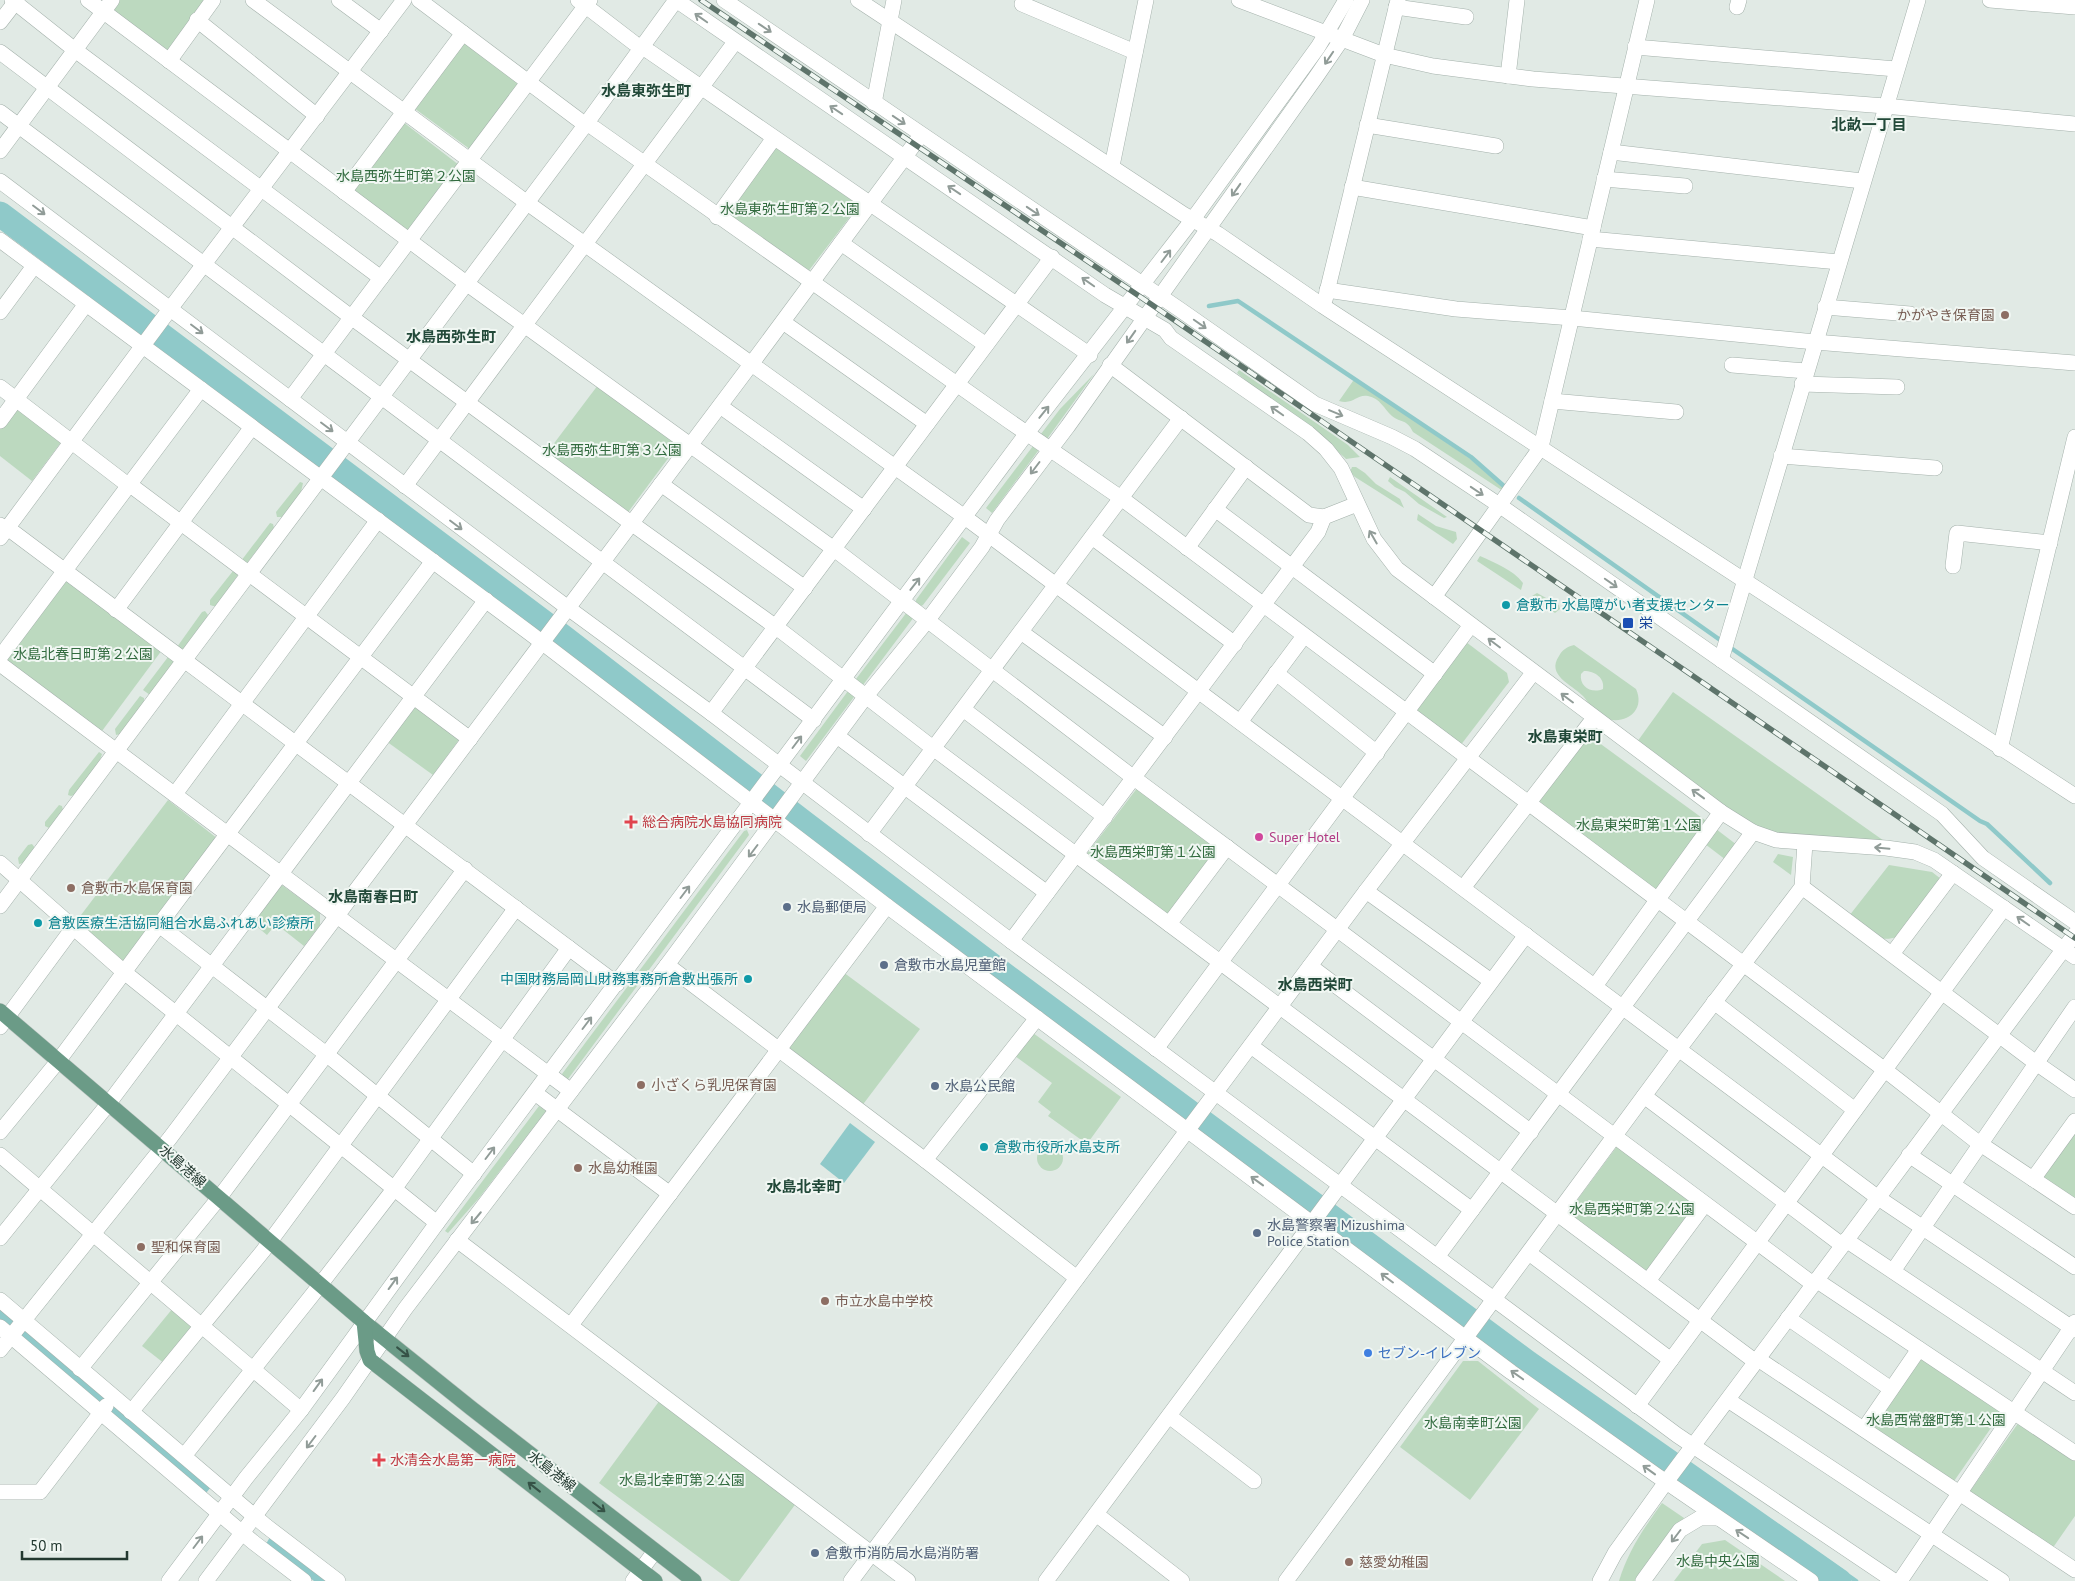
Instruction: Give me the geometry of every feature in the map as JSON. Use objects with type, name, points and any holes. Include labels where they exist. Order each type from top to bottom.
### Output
[{"type":"main road","name":"水島港線","points":[[2,1018],[59,1060],[364,1322],[694,1581]]},
{"type":"main road","points":[[364,1322],[367,1352],[370,1360]]},
{"type":"main road","name":"水島港線","points":[[370,1360],[637,1576],[655,1581]]},
{"type":"street","points":[[88,0],[107,6],[169,61],[466,283],[834,549],[1134,778],[1279,884],[1705,1204],[1815,1282],[2075,1453]]},
{"type":"street","points":[[169,61],[213,0]]},
{"type":"street","points":[[253,0],[526,202],[966,518],[1877,1197],[2074,1327],[2042,1371],[1900,1581]]},
{"type":"street","points":[[339,0],[381,31]]},
{"type":"street","points":[[404,0],[2,531],[64,571],[405,824],[616,984]]},
{"type":"street","points":[[419,0],[528,82],[717,217],[1122,498],[1263,606],[1529,802],[1981,1144],[2075,1207]]},
{"type":"street","points":[[0,906],[586,124],[676,0],[1126,307],[1165,330],[1171,338],[1314,438],[1326,449],[1341,468],[1374,540],[1397,569],[1721,812],[1753,832],[1776,840],[1915,852],[1934,860],[2069,953]]},
{"type":"street","points":[[724,0],[1160,296],[1315,404],[1407,445],[1499,505],[1942,814],[1983,858],[2075,922]]},
{"type":"street","points":[[858,0],[1193,220],[1209,228],[1323,306],[1541,447],[1744,582],[2075,796]]},
{"type":"street","points":[[874,103],[894,0]]},
{"type":"street","points":[[1112,166],[1146,0]]},
{"type":"street","points":[[1239,0],[1384,55],[1433,66],[1508,76],[1626,87],[1885,106],[2075,124]]},
{"type":"street","points":[[169,1581],[301,1410],[437,1223],[966,518],[1027,433],[1144,286],[1326,33],[1346,0]]},
{"type":"street","points":[[206,1581],[457,1240],[667,965],[866,696],[927,621],[982,547],[997,520],[1068,426],[1342,39],[1362,0]]},
{"type":"street","points":[[1508,76],[1517,0]]},
{"type":"street","points":[[1434,597],[1541,447],[1635,47],[1648,0]]},
{"type":"street","points":[[1721,660],[1862,182],[1918,0]]},
{"type":"street","points":[[1990,0],[2075,7]]},
{"type":"street","points":[[0,22],[15,1],[75,50],[380,278]]},
{"type":"street","points":[[290,399],[528,82],[584,2],[642,47],[1090,355]]},
{"type":"street","points":[[1323,306],[1397,3],[1466,17]]},
{"type":"street","points":[[1022,4],[1135,52]]},
{"type":"street","points":[[0,151],[107,6]]},
{"type":"street","points":[[198,20],[317,116]]},
{"type":"street","points":[[344,192],[464,33]]},
{"type":"street","points":[[405,486],[735,42]]},
{"type":"street","points":[[1635,47],[1896,70]]},
{"type":"street","points":[[0,52],[233,226],[351,317],[409,358],[631,524],[776,627],[1220,963],[1700,1320],[1757,1360],[2075,1570]]},
{"type":"street","points":[[0,112],[814,720]]},
{"type":"street","points":[[1367,125],[1496,146]]},
{"type":"street","points":[[0,1350],[14,1329],[162,1148],[338,916],[921,135]]},
{"type":"street","points":[[717,217],[774,138]]},
{"type":"street","points":[[1611,152],[1862,182]]},
{"type":"street","points":[[1604,179],[1685,186]]},
{"type":"street","points":[[0,181],[166,315],[290,399],[343,447],[405,486],[564,614],[711,713],[1011,941],[1637,1406],[1689,1452],[1894,1581]]},
{"type":"street","points":[[1352,187],[1592,233],[1839,262]]},
{"type":"street","points":[[0,240],[86,304],[147,341],[201,389],[252,427],[324,472],[378,520],[486,600],[546,638],[778,816],[887,906],[1037,1018],[1190,1126],[1468,1334],[1670,1477],[1718,1518],[1811,1581]]},
{"type":"street","points":[[841,243],[986,345]]},
{"type":"street","points":[[711,713],[1052,257]]},
{"type":"street","points":[[0,312],[34,266]]},
{"type":"street","points":[[1327,290],[1456,309],[1572,318],[1815,342],[2075,363]]},
{"type":"street","points":[[0,421],[86,304]]},
{"type":"street","points":[[1825,307],[1910,314]]},
{"type":"street","points":[[783,322],[927,424]]},
{"type":"street","points":[[1110,365],[1310,515],[1324,517],[1357,504]]},
{"type":"street","points":[[1732,365],[1804,378],[1897,387]]},
{"type":"street","points":[[0,387],[470,739]]},
{"type":"street","points":[[0,657],[201,389]]},
{"type":"street","points":[[1552,401],[1676,412]]},
{"type":"street","points":[[720,406],[864,509]]},
{"type":"street","points":[[869,834],[1181,418]]},
{"type":"street","points":[[116,610],[252,427]]},
{"type":"street","points":[[2000,749],[2075,437]]},
{"type":"street","points":[[1781,456],[1936,468]]},
{"type":"street","points":[[1187,548],[1246,467]]},
{"type":"street","points":[[661,484],[805,588]]},
{"type":"street","points":[[1215,509],[1435,674]]},
{"type":"street","points":[[1011,941],[1318,532],[1324,517]]},
{"type":"street","points":[[175,794],[378,520]]},
{"type":"street","points":[[1954,566],[1957,533],[2050,543]]},
{"type":"street","points":[[1092,537],[1235,644]]},
{"type":"street","points":[[0,1132],[59,1060],[433,561]]},
{"type":"street","points":[[0,1238],[109,1103],[486,600]]},
{"type":"street","points":[[1156,1049],[1471,626]]},
{"type":"street","points":[[1021,632],[1165,738]]},
{"type":"street","points":[[1240,722],[1304,636]]},
{"type":"street","points":[[0,664],[571,1091]]},
{"type":"street","points":[[851,1581],[1366,890],[1533,672]]},
{"type":"street","points":[[1276,673],[1377,753]]},
{"type":"street","points":[[963,709],[1105,817]]},
{"type":"street","points":[[1463,888],[1594,718]]},
{"type":"street","points":[[837,736],[1047,893]]},
{"type":"street","points":[[1595,986],[1721,812]]},
{"type":"street","points":[[1437,1257],[1753,832]]},
{"type":"street","points":[[1286,1581],[1614,1136],[1802,887],[1805,843]]},
{"type":"street","points":[[1169,924],[1227,847]]},
{"type":"street","points":[[0,863],[124,972],[437,1223]]},
{"type":"street","points":[[80,1369],[219,1198],[465,869]]},
{"type":"street","points":[[1892,954],[1953,873]]},
{"type":"street","points":[[1802,887],[2000,1034],[2036,1063],[2075,1090]]},
{"type":"street","points":[[1366,890],[1491,981]]},
{"type":"street","points":[[571,1325],[887,906]]},
{"type":"street","points":[[131,1412],[270,1241],[516,908]]},
{"type":"street","points":[[1637,1406],[2004,908]]},
{"type":"street","points":[[159,926],[212,964],[474,1174]]},
{"type":"street","points":[[2,1018],[73,928]]},
{"type":"street","points":[[1600,1581],[1615,1553],[1877,1197],[2000,1034],[2069,953],[2075,934]]},
{"type":"street","points":[[1046,1581],[1526,935]]},
{"type":"street","points":[[184,1456],[321,1285],[394,1189],[569,948]]},
{"type":"street","points":[[667,965],[1077,1278]]},
{"type":"street","points":[[1310,966],[1531,1132]]},
{"type":"street","points":[[1714,1002],[1855,1110]]},
{"type":"street","points":[[1893,1272],[2036,1063],[2070,1026],[2075,1007]]},
{"type":"street","points":[[924,1160],[1037,1018]]},
{"type":"street","points":[[1251,1046],[1472,1210]]},
{"type":"street","points":[[535,1093],[670,1194]]},
{"type":"street","points":[[1644,1096],[1786,1203],[2075,1393]]},
{"type":"street","points":[[2033,1179],[2075,1121]]},
{"type":"street","points":[[0,1155],[301,1410]]},
{"type":"street","points":[[1909,1155],[2075,1267]]},
{"type":"street","points":[[1648,1281],[1705,1204]]},
{"type":"street","points":[[457,1240],[908,1581]]},
{"type":"street","points":[[1529,1253],[1671,1360]]},
{"type":"street","points":[[0,1300],[14,1329],[107,1404],[219,1514],[304,1581]]},
{"type":"street","points":[[1788,1318],[1891,1389]]},
{"type":"street","points":[[14,1329],[80,1369],[107,1404],[131,1412],[255,1516],[338,1581]]},
{"type":"street","points":[[1864,1430],[1919,1349]]},
{"type":"street","points":[[1728,1400],[2002,1581]]},
{"type":"street","points":[[0,1492],[40,1492],[107,1404]]},
{"type":"street","points":[[1169,1416],[1254,1481]]},
{"type":"street","points":[[1096,1514],[1182,1581]]},
{"type":"street","points":[[1643,1581],[1680,1530],[1700,1518],[1718,1518]]},
{"type":"street","points":[[1613,1581],[1631,1531]]},
{"type":"street","points":[[637,1576],[655,1551]]},
{"type":"green space","points":[[117,0],[207,0],[167,54],[110,9]]},
{"type":"green space","points":[[462,41],[521,84],[471,150],[414,108]]},
{"type":"green space","name":"水島西弥生町第２公園","points":[[403,122],[459,165],[410,232],[351,190]]},
{"type":"green space","name":"水島東弥生町第２公園","points":[[776,147],[859,205],[807,273],[723,214]]},
{"type":"green space","points":[[1239,370],[1348,445],[1360,457],[1346,459],[1318,435],[1250,384],[1237,373]]},
{"type":"green space","points":[[1094,374],[1047,439],[1041,438],[1041,434],[1060,409]]},
{"type":"green space","points":[[1353,381],[1356,381],[1469,458],[1505,489],[1503,491],[1413,432],[1406,423],[1392,416],[1376,399],[1361,396],[1348,402],[1339,401]]},
{"type":"green space","name":"水島西弥生町第３公園","points":[[598,385],[678,445],[626,515],[546,454]]},
{"type":"green space","points":[[16,405],[62,441],[32,481],[0,456],[0,426]]},
{"type":"green space","points":[[1033,446],[1039,447],[1038,451],[992,513],[986,508]]},
{"type":"green space","points":[[1352,467],[1356,467],[1365,473],[1376,484],[1400,499],[1404,508],[1355,477],[1350,472]]},
{"type":"green space","points":[[1390,477],[1447,517],[1444,518],[1419,504],[1388,481]]},
{"type":"green space","points":[[300,482],[303,483],[301,492],[282,517],[277,517],[276,512]]},
{"type":"green space","points":[[1418,514],[1436,526],[1456,532],[1457,539],[1453,544],[1417,520]]},
{"type":"green space","points":[[270,523],[273,524],[274,528],[247,563],[241,561]]},
{"type":"green space","points":[[962,537],[970,543],[923,605],[919,607],[916,604],[916,600]]},
{"type":"green space","points":[[1480,556],[1503,567],[1519,578],[1523,583],[1521,590],[1477,561]]},
{"type":"green space","points":[[233,571],[239,573],[238,575],[216,606],[210,605],[210,600]]},
{"type":"green space","name":"水島北春日町第２公園","points":[[64,576],[162,650],[102,731],[4,658]]},
{"type":"green space","points":[[1537,593],[1559,605],[1560,609],[1555,613],[1532,596]]},
{"type":"green space","points":[[205,611],[208,615],[207,617],[183,649],[177,647],[202,612]]},
{"type":"green space","points":[[907,612],[914,617],[863,685],[859,686],[856,683],[856,679]]},
{"type":"green space","points":[[1466,642],[1507,673],[1509,682],[1460,746],[1414,711]]},
{"type":"green space","points":[[1574,645],[1636,689],[1638,704],[1632,715],[1619,720],[1604,718],[1595,711],[1583,696],[1562,679],[1556,669],[1556,663],[1565,649]],"holes":[[[1584,671],[1588,671],[1601,678],[1603,689],[1595,691],[1584,686],[1581,674]]]},
{"type":"green space","points":[[168,657],[174,661],[150,695],[143,690]]},
{"type":"green space","points":[[848,691],[854,697],[806,761],[800,756]]},
{"type":"green space","points":[[1673,692],[1887,843],[1779,834],[1761,829],[1744,820],[1637,742]]},
{"type":"green space","points":[[140,696],[144,698],[144,702],[120,734],[116,735],[115,729]]},
{"type":"green space","points":[[415,702],[461,737],[433,775],[386,741]]},
{"type":"green space","name":"水島東栄町第１公園","points":[[1587,734],[1709,823],[1657,893],[1536,800]]},
{"type":"green space","points":[[99,752],[102,754],[99,763],[74,795],[68,795],[69,790]]},
{"type":"green space","name":"水島西栄町第１公園","points":[[1138,787],[1219,849],[1167,917],[1086,855]]},
{"type":"green space","points":[[168,800],[218,839],[122,965],[75,923]]},
{"type":"green space","points":[[59,805],[62,806],[63,810],[49,828],[45,826],[45,822]]},
{"type":"green space","points":[[1716,829],[1737,845],[1726,860],[1705,844]]},
{"type":"green space","points":[[747,830],[749,835],[568,1079],[565,1079],[562,1074],[744,831]]},
{"type":"green space","points":[[32,844],[35,848],[24,863],[19,864],[18,858],[28,845]]},
{"type":"green space","points":[[1778,854],[1793,857],[1791,875],[1773,862]]},
{"type":"green space","points":[[1889,865],[1932,872],[1941,879],[1897,937],[1882,939],[1865,930],[1849,916]]},
{"type":"green space","points":[[279,883],[320,913],[320,925],[304,946],[276,924],[267,935],[250,921]]},
{"type":"green space","points":[[843,972],[920,1029],[861,1107],[788,1052],[789,1044]]},
{"type":"green space","points":[[1033,1033],[1121,1097],[1087,1144],[1048,1116],[1051,1112],[1038,1102],[1052,1083],[1015,1056]]},
{"type":"green space","points":[[539,1106],[546,1111],[479,1198],[448,1233],[445,1231]]},
{"type":"green space","points":[[2075,1127],[2075,1200],[2041,1178]]},
{"type":"green space","points":[[1050,1145],[1059,1149],[1063,1158],[1059,1167],[1050,1171],[1041,1167],[1037,1158],[1041,1149]]},
{"type":"green space","name":"水島西栄町第２公園","points":[[1618,1145],[1698,1204],[1646,1274],[1566,1215]]},
{"type":"green space","points":[[173,1308],[195,1326],[165,1364],[142,1346]]},
{"type":"green space","name":"水島西常盤町第１公園","points":[[1920,1356],[2002,1412],[1952,1484],[1869,1429]]},
{"type":"green space","name":"水島南幸町公園","points":[[1463,1361],[1478,1361],[1539,1409],[1470,1500],[1400,1447]]},
{"type":"green space","name":"水島北幸町第２公園","points":[[660,1400],[797,1502],[739,1581],[731,1581],[599,1483]]},
{"type":"green space","points":[[2019,1422],[2075,1459],[2075,1516],[2052,1549],[1968,1494]]},
{"type":"green space","points":[[1662,1503],[1684,1518],[1639,1581],[1619,1581],[1632,1550]]},
{"type":"green space","name":"水島中央公園","points":[[1725,1540],[1785,1581],[1674,1581],[1702,1544]]},
{"type":"water","points":[[850,1123],[875,1142],[844,1183],[820,1164]]},
{"type":"water","points":[[0,1308],[211,1487],[206,1493],[0,1319]]},
{"type":"water","points":[[270,1537],[328,1581],[314,1581],[266,1544]]},
{"type":"waterway","points":[[0,205],[451,541],[809,817],[1469,1311],[1856,1581]]},
{"type":"waterway","points":[[0,214],[563,637],[1007,977],[1528,1363],[1839,1581]]},
{"type":"waterway","points":[[1209,306],[1238,301],[1471,457],[1505,487]]},
{"type":"waterway","points":[[1519,498],[1723,642]]},
{"type":"waterway","points":[[1731,648],[1987,824],[2050,883]]},
{"type":"railway","points":[[701,0],[1145,300],[2075,938]]},
{"type":"place","name":"かがやき保育園","points":[[2005,315]]},
{"type":"place","name":"倉敷市 水島障がい者支援センター","points":[[1506,605]]},
{"type":"place","name":"栄","points":[[1628,623]]},
{"type":"place","name":"総合病院水島協同病院","points":[[631,822]]},
{"type":"place","name":"Super Hotel","points":[[1259,837]]},
{"type":"place","name":"倉敷市水島保育園","points":[[71,888]]},
{"type":"place","name":"水島郵便局","points":[[787,907]]},
{"type":"place","name":"倉敷医療生活協同組合水島ふれあい診療所","points":[[38,923]]},
{"type":"place","name":"倉敷市水島児童館","points":[[884,965]]},
{"type":"place","name":"中国財務局岡山財務事務所倉敷出張所","points":[[748,979]]},
{"type":"place","name":"小ざくら乳児保育園","points":[[641,1085]]},
{"type":"place","name":"水島公民館","points":[[935,1086]]},
{"type":"place","name":"倉敷市役所水島支所","points":[[984,1147]]},
{"type":"place","name":"水島幼稚園","points":[[578,1168]]},
{"type":"place","name":"水島警察署 Mizushima Police Station","points":[[1257,1233]]},
{"type":"place","name":"聖和保育園","points":[[141,1247]]},
{"type":"place","name":"市立水島中学校","points":[[825,1301]]},
{"type":"place","name":"セブン-イレブン","points":[[1368,1353]]},
{"type":"place","name":"水清会水島第一病院","points":[[379,1460]]},
{"type":"place","name":"倉敷市消防局水島消防署","points":[[815,1553]]},
{"type":"place","name":"慈愛幼稚園","points":[[1349,1562]]},
{"type":"district","name":"水島東弥生町","points":[[646,90]]},
{"type":"district","name":"北畝一丁目","points":[[1869,124]]},
{"type":"district","name":"水島西弥生町","points":[[451,336]]},
{"type":"district","name":"水島東栄町","points":[[1565,736]]},
{"type":"district","name":"水島南春日町","points":[[373,896]]},
{"type":"district","name":"水島西栄町","points":[[1315,984]]},
{"type":"district","name":"水島北幸町","points":[[804,1186]]}]
